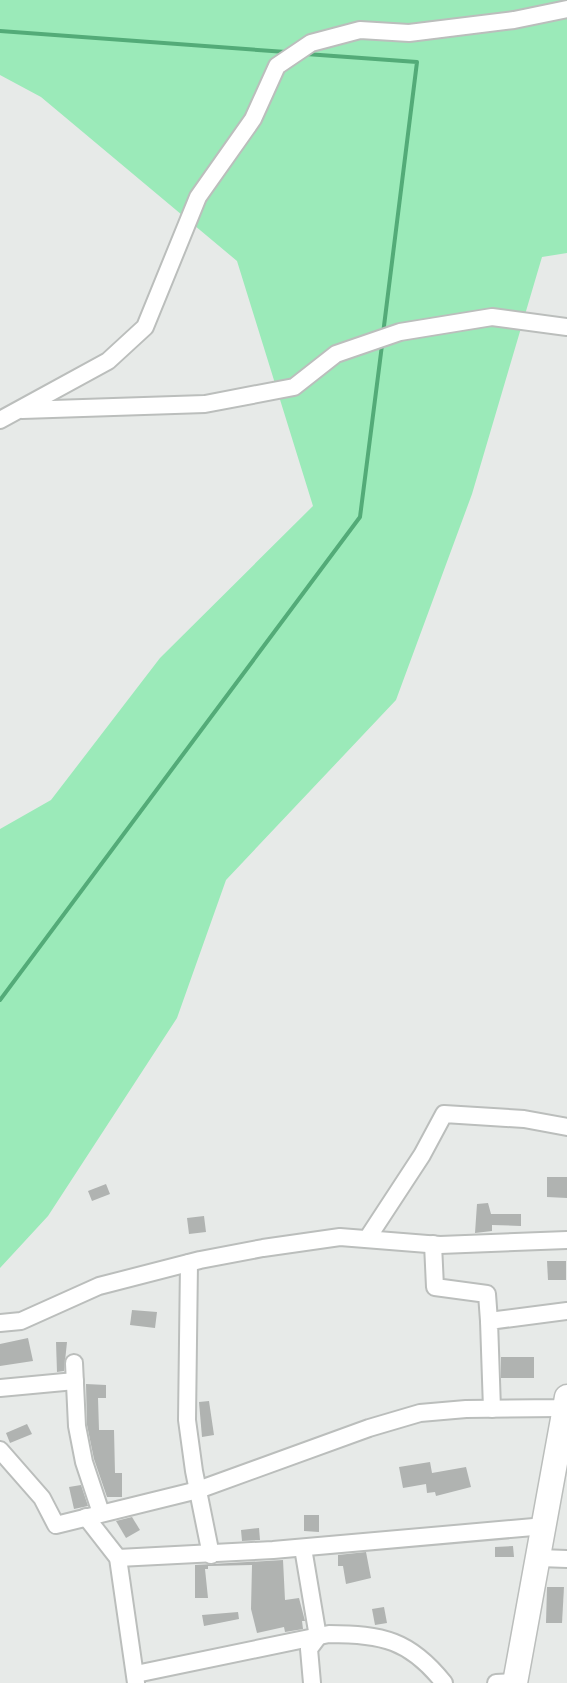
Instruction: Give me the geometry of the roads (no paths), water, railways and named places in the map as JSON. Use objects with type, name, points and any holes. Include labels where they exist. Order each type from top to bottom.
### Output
[{"type":"street","points":[[0,420],[108,361],[145,327],[198,197],[253,119],[277,66],[311,43],[360,30],[409,33],[513,20],[567,9]]},
{"type":"street","points":[[18,410],[205,404],[294,387],[336,354],[400,332],[492,317],[567,327]]},
{"type":"street","points":[[367,1239],[422,1155],[444,1114],[524,1119],[567,1127]]},
{"type":"street","points":[[0,1323],[21,1321],[99,1286],[189,1263],[263,1248],[340,1237],[433,1244],[567,1240]]},
{"type":"street","points":[[433,1244],[435,1287],[487,1294],[492,1409]]},
{"type":"street","points":[[189,1263],[187,1420],[211,1554]]},
{"type":"street","points":[[489,1321],[567,1311]]},
{"type":"street","points":[[74,1363],[76,1426],[94,1515],[118,1558],[136,1679],[318,1636],[356,1634],[385,1638],[402,1644],[429,1664],[444,1683]]},
{"type":"street","points":[[0,1388],[75,1381]]},
{"type":"street","points":[[0,1450],[42,1498],[56,1525],[198,1490],[369,1428],[420,1413],[561,1408],[567,1399]]},
{"type":"street","points":[[509,1683],[540,1558],[567,1399]]},
{"type":"street","points":[[118,1558],[303,1548],[545,1526]]},
{"type":"street","points":[[303,1548],[318,1636],[309,1649],[312,1683]]},
{"type":"street","points":[[540,1558],[567,1559]]},
{"type":"waterway","points":[[0,31],[286,52]]},
{"type":"waterway","points":[[306,54],[417,62],[383,334]]},
{"type":"waterway","points":[[0,1000],[360,517],[382,345]]}]
